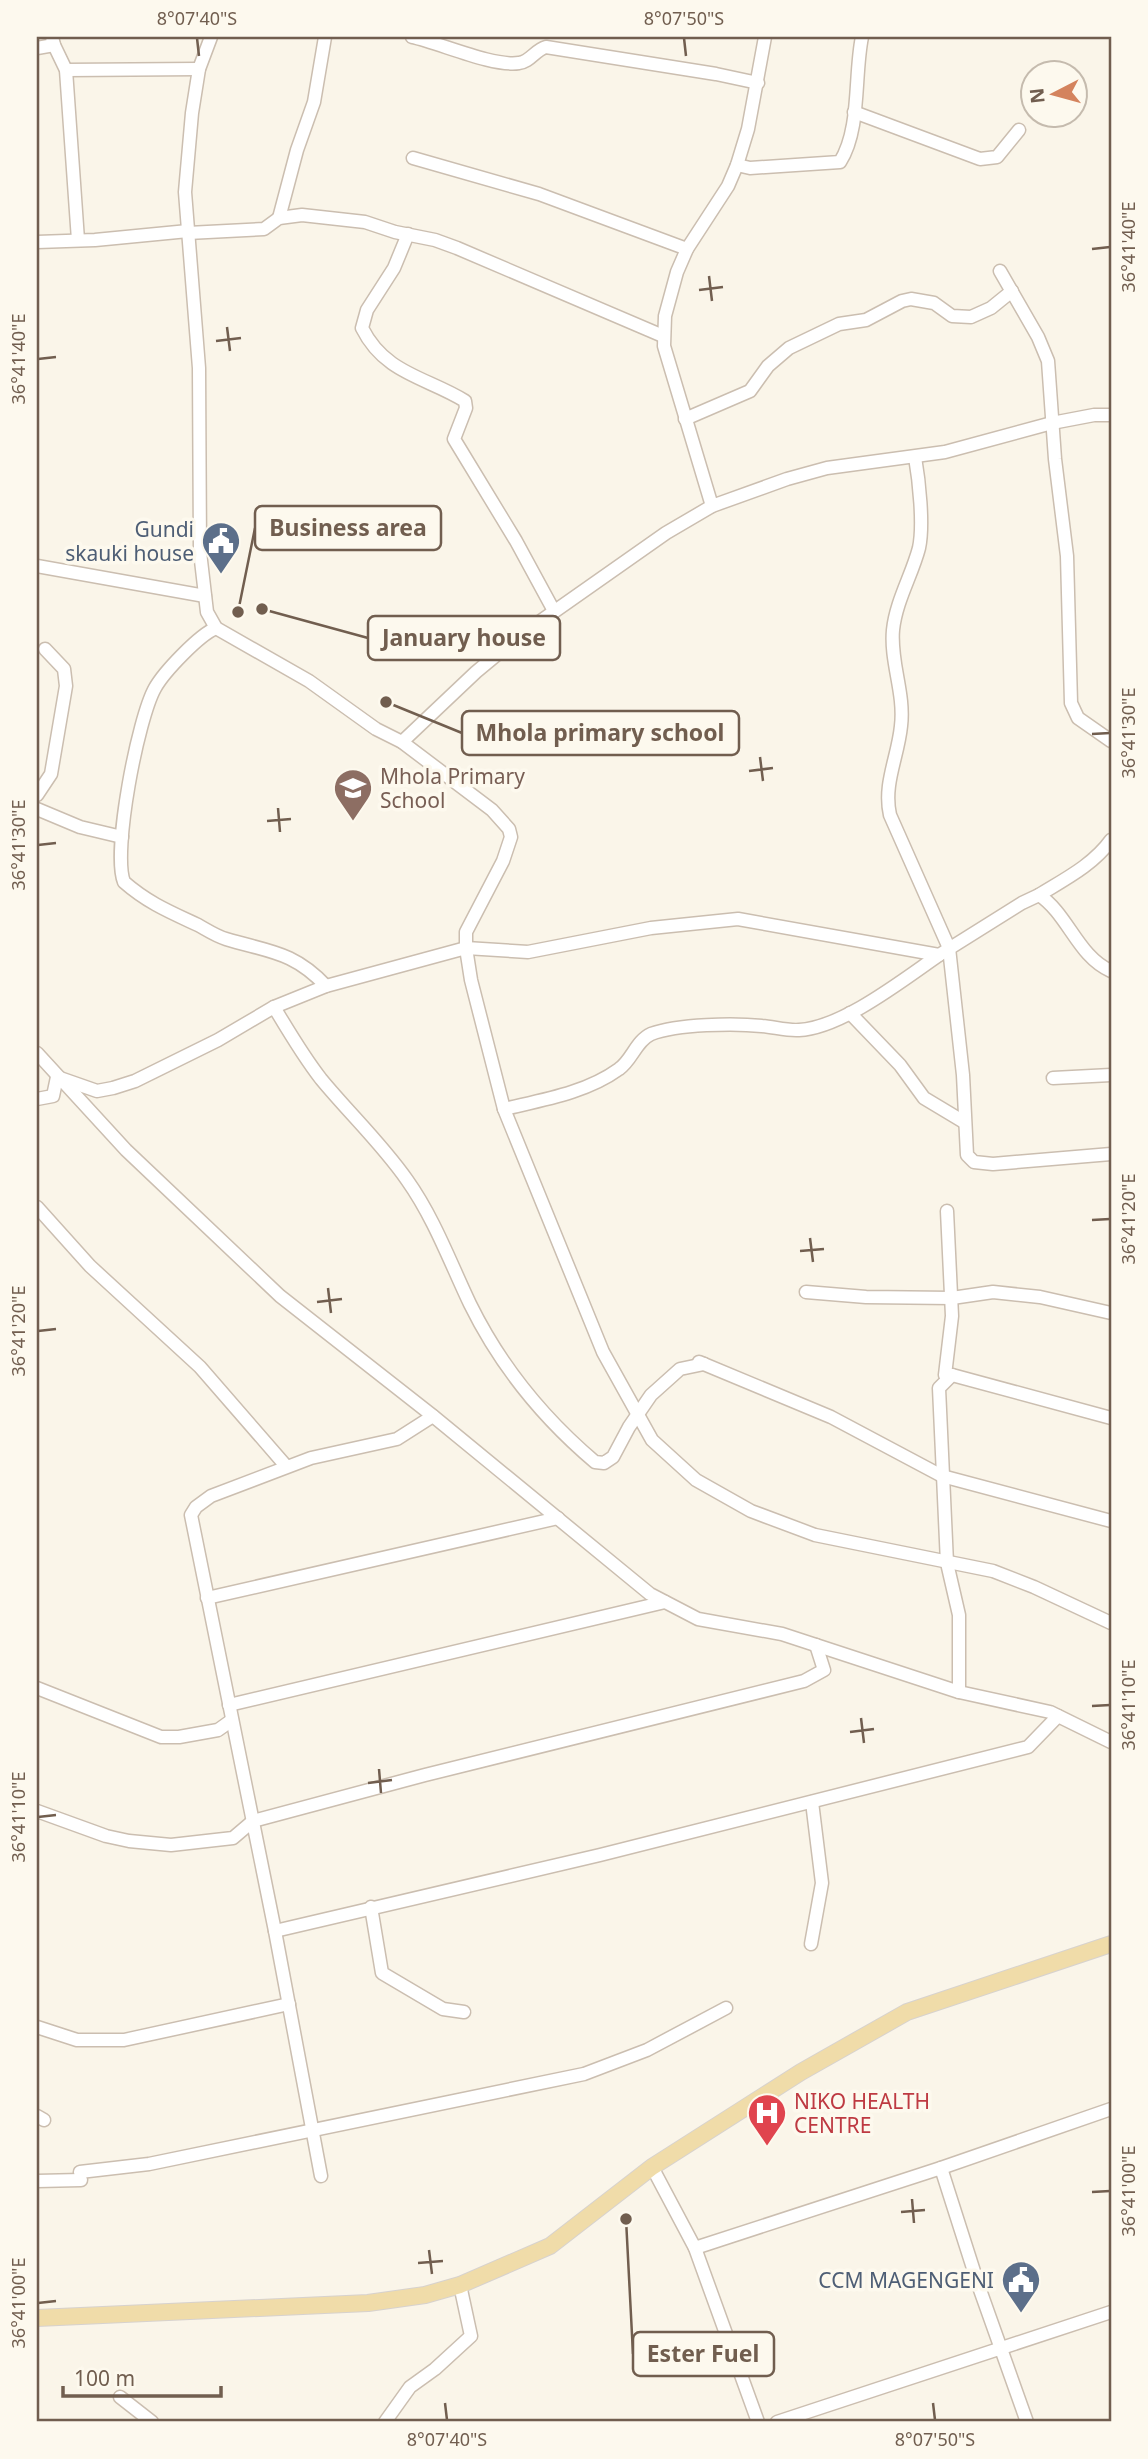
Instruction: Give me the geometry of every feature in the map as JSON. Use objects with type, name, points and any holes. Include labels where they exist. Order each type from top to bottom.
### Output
[{"type":"main road","points":[[37,2318],[368,2303],[425,2295],[460,2285],[550,2246],[652,2167],[801,2072],[907,2012],[1111,1944]]},
{"type":"street","points":[[211,37],[199,69],[189,131],[185,192],[199,368],[200,552],[207,612],[216,628],[309,681],[376,729],[402,741],[492,810],[509,829],[510,837],[503,861],[469,924],[466,948],[471,980],[504,1109],[603,1352],[636,1414],[652,1440],[696,1480],[751,1511],[815,1535],[993,1572],[1034,1587],[1111,1623]]},
{"type":"street","points":[[279,218],[297,150],[314,102],[325,37]]},
{"type":"street","points":[[412,37],[507,63],[520,63],[546,47],[758,83]]},
{"type":"street","points":[[712,506],[663,336],[677,272],[687,249],[728,186],[737,165],[748,129],[765,37]]},
{"type":"street","points":[[737,165],[750,168],[840,162],[847,145],[854,112],[862,37]]},
{"type":"street","points":[[37,48],[53,41],[66,69],[78,240]]},
{"type":"street","points":[[66,69],[199,69]]},
{"type":"street","points":[[854,112],[980,159],[997,157],[1019,130]]},
{"type":"street","points":[[413,158],[539,194],[687,249]]},
{"type":"street","points":[[37,242],[264,229],[279,218],[302,215],[348,219],[457,248],[663,336]]},
{"type":"street","points":[[408,234],[394,268],[367,310],[362,328],[392,365],[465,401],[467,408],[454,439],[516,541],[554,611]]},
{"type":"street","points":[[1000,271],[1034,329],[1046,356],[1067,556],[1071,703],[1078,718],[1111,741]]},
{"type":"street","points":[[685,419],[750,391],[768,366],[789,348],[839,324],[866,320],[911,299],[934,303],[952,317],[971,317],[982,314],[1012,291]]},
{"type":"street","points":[[402,741],[476,672],[554,611],[666,533],[712,506],[787,479],[827,468],[865,461],[915,457],[967,447],[1052,423],[1094,415],[1111,415]]},
{"type":"street","points":[[915,457],[919,481],[921,538],[894,622],[892,638],[902,693],[902,722],[887,797],[890,815],[944,952],[962,1065],[967,1155],[981,1164],[1111,1154]]},
{"type":"street","points":[[37,566],[205,596]]},
{"type":"street","points":[[216,628],[201,636],[156,686],[148,706],[134,758],[122,837],[120,859],[123,880],[139,896],[155,906],[223,939],[267,949],[295,960],[311,970],[326,986]]},
{"type":"street","points":[[37,795],[51,774],[66,686],[64,669],[45,649]]},
{"type":"street","points":[[37,809],[80,827],[122,837]]},
{"type":"street","points":[[504,1109],[564,1094],[608,1076],[621,1068],[644,1040],[653,1034],[703,1026],[756,1025],[800,1030],[850,1013],[881,996],[1022,902],[1039,895],[1088,863],[1111,840]]},
{"type":"street","points":[[1039,895],[1088,954],[1111,971]]},
{"type":"street","points":[[57,1077],[97,1091],[113,1088],[135,1081],[218,1040],[274,1007],[326,986],[466,948],[528,951],[651,928],[738,919],[944,952]]},
{"type":"street","points":[[274,1007],[300,1051],[322,1080],[407,1180],[434,1224],[471,1306],[507,1366],[551,1422],[595,1462],[604,1463],[613,1457],[636,1414],[651,1395],[680,1369],[698,1361],[831,1417],[942,1476],[1111,1521]]},
{"type":"street","points":[[850,1013],[900,1065],[924,1098],[964,1122]]},
{"type":"street","points":[[37,1053],[126,1150],[280,1296],[433,1416],[650,1594],[698,1619],[782,1634],[959,1692],[1050,1712],[1111,1742]]},
{"type":"street","points":[[1053,1078],[1111,1075]]},
{"type":"street","points":[[37,1099],[53,1096],[57,1077]]},
{"type":"street","points":[[37,1207],[90,1266],[200,1367],[286,1466]]},
{"type":"street","points":[[947,1211],[952,1317],[945,1376],[952,1375],[1111,1418]]},
{"type":"street","points":[[806,1292],[866,1297],[951,1298],[993,1292],[1040,1297],[1111,1313]]},
{"type":"street","points":[[952,1375],[939,1388],[947,1563],[958,1615],[959,1692]]},
{"type":"street","points":[[321,2176],[275,1931],[191,1515],[196,1507],[211,1496],[311,1458],[397,1439],[433,1416]]},
{"type":"street","points":[[207,1598],[558,1518]]},
{"type":"street","points":[[229,1705],[665,1602]]},
{"type":"street","points":[[37,1811],[106,1836],[129,1841],[172,1846],[233,1838],[253,1821],[425,1775],[804,1681],[824,1670],[816,1645]]},
{"type":"street","points":[[37,1688],[161,1737],[179,1738],[218,1730],[232,1720]]},
{"type":"street","points":[[275,1931],[612,1852],[1027,1747],[1058,1716]]},
{"type":"street","points":[[811,1944],[822,1883],[812,1802]]},
{"type":"street","points":[[371,1907],[382,1973],[443,2010],[464,2012]]},
{"type":"street","points":[[37,2027],[77,2040],[124,2040],[289,2004]]},
{"type":"street","points":[[37,2181],[149,2164],[583,2074],[647,2050],[726,2007]]},
{"type":"street","points":[[695,2248],[1111,2109]]},
{"type":"street","points":[[652,2167],[695,2248],[758,2422]]},
{"type":"street","points":[[941,2168],[979,2287],[1027,2422]]},
{"type":"street","points":[[385,2422],[410,2387],[435,2369],[471,2336],[460,2285]]},
{"type":"street","points":[[777,2422],[1111,2312]]},
{"type":"street","points":[[120,2397],[152,2422]]},
{"type":"place","name":"Gundi skauki house","points":[[221,575]]},
{"type":"place","name":"January house","points":[[262,609]]},
{"type":"place","name":"Business area","points":[[238,612]]},
{"type":"place","name":"Mhola primary school","points":[[386,702]]},
{"type":"place","name":"Mhola Primary School","points":[[353,822]]},
{"type":"place","name":"NIKO HEALTH CENTRE","points":[[767,2147]]},
{"type":"place","name":"Ester Fuel","points":[[626,2219]]},
{"type":"place","name":"CCM MAGENGENI","points":[[1021,2314]]}]
